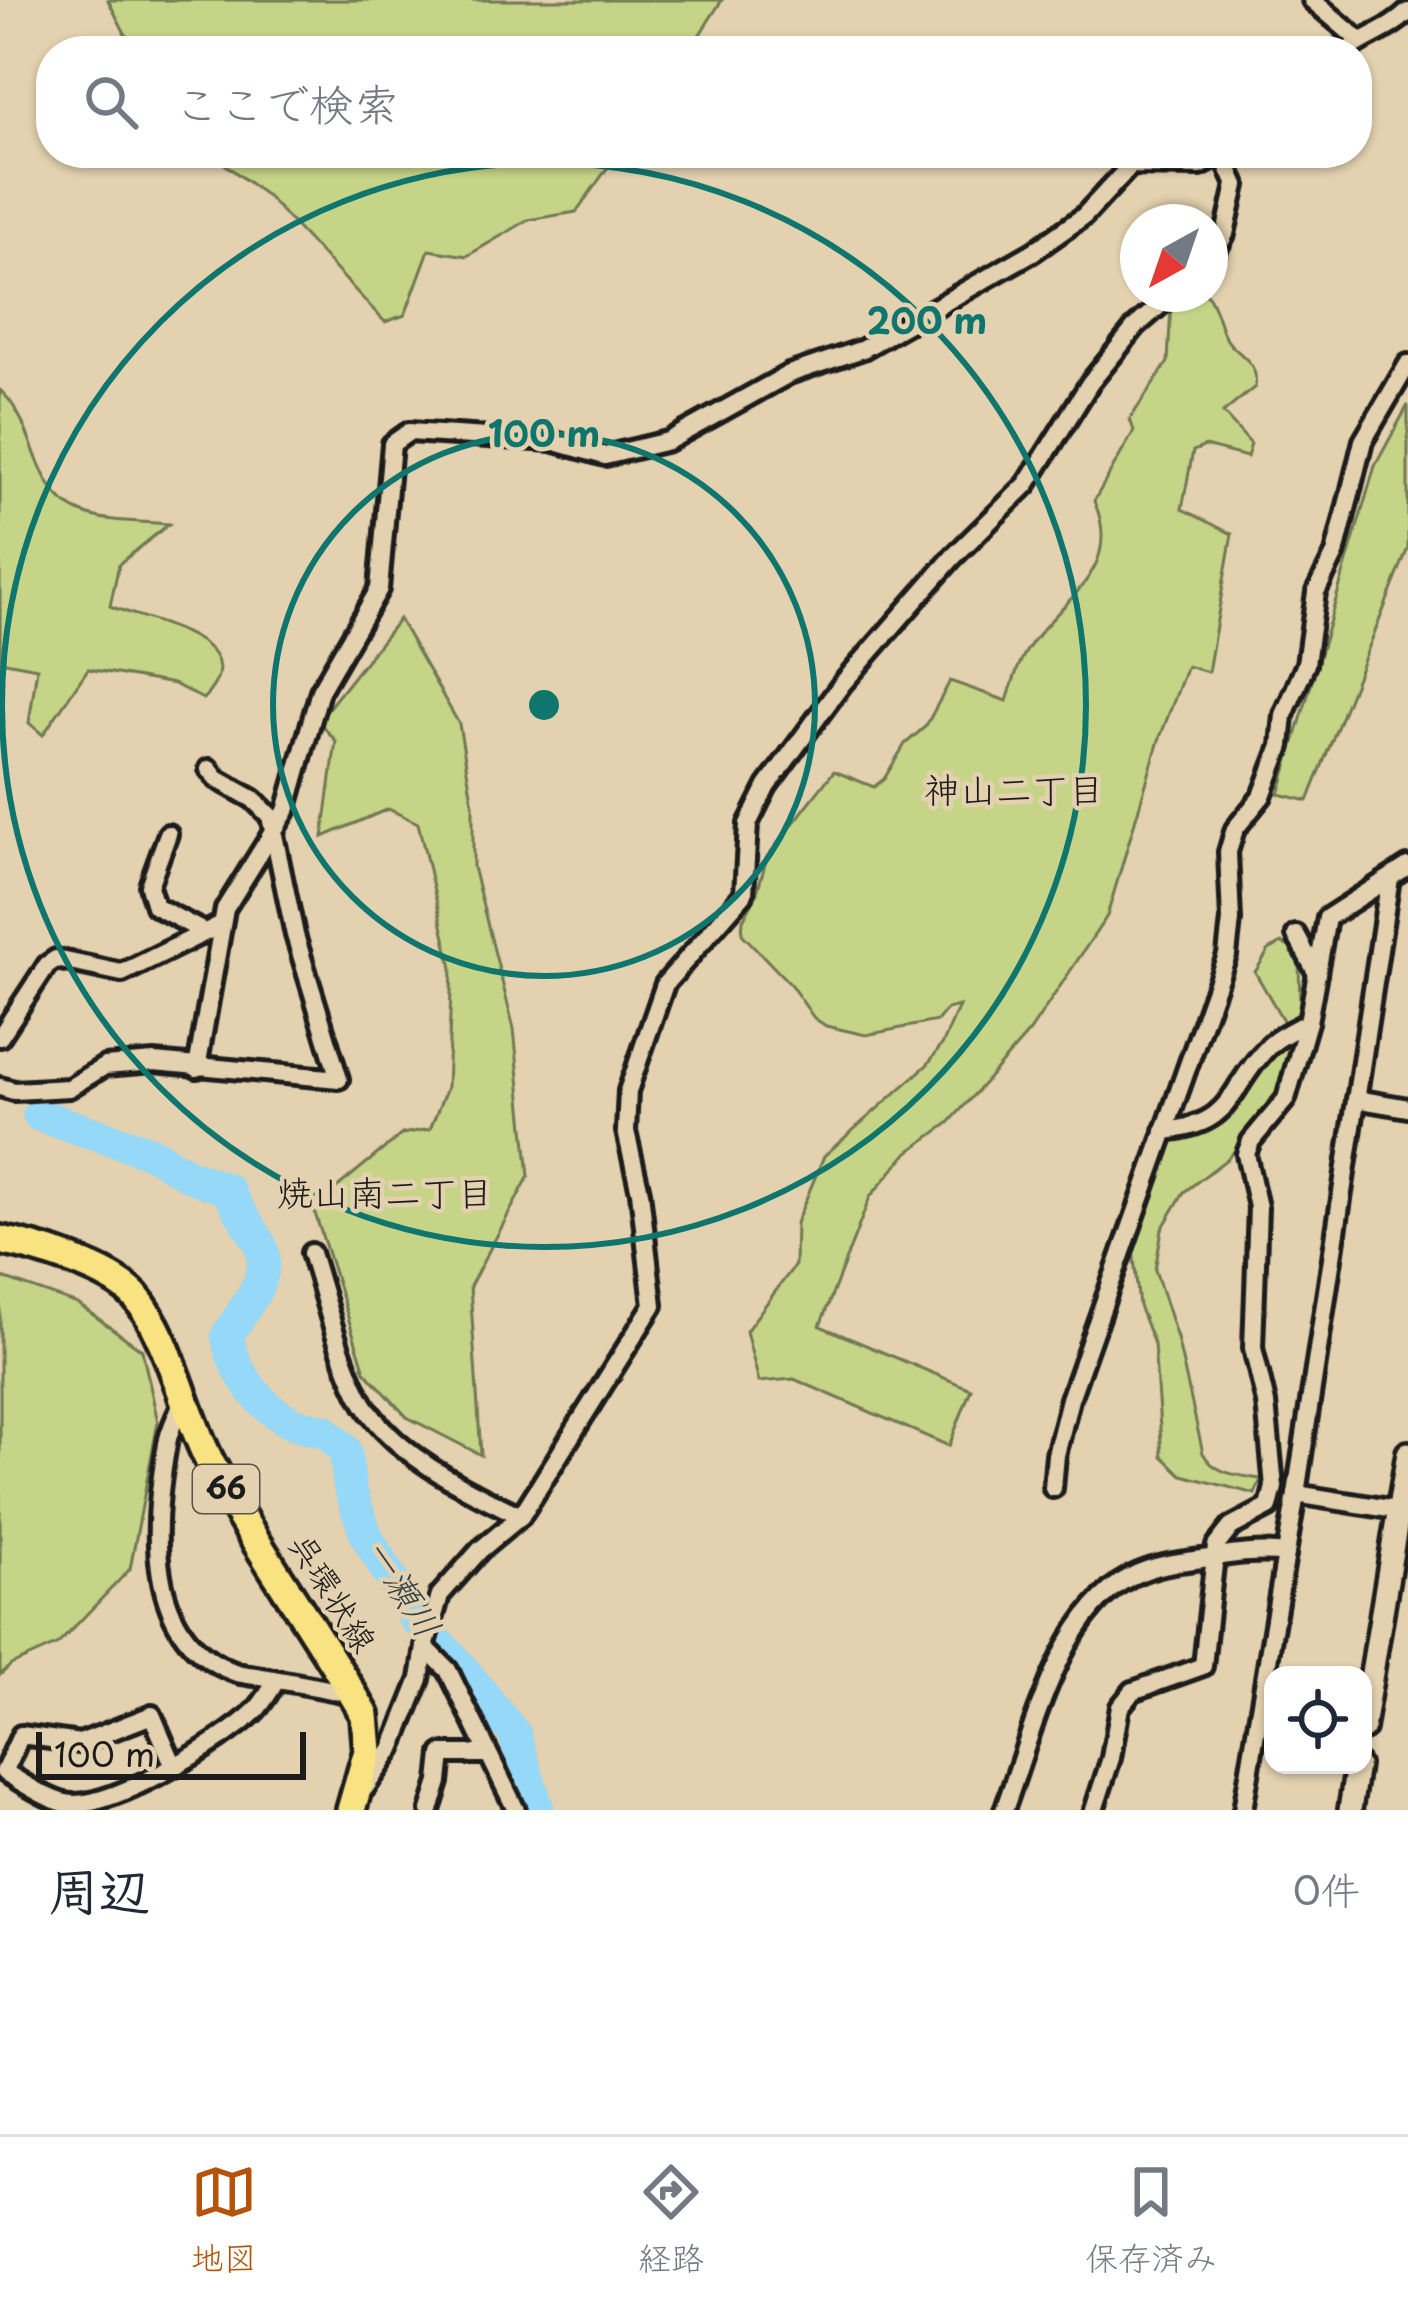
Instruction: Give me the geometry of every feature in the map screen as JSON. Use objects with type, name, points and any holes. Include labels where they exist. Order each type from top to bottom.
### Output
[{"type":"main road","name":"呉環状線","points":[[0,1240],[94,1269],[134,1294],[152,1323],[212,1466],[365,1715],[368,1751],[351,1809]]},
{"type":"street","points":[[1312,0],[1344,36]]},
{"type":"street","points":[[1372,38],[1392,29],[1408,12]]},
{"type":"street","points":[[197,1067],[213,928],[286,811],[320,691],[379,590],[392,443],[409,432],[480,436],[552,441],[605,456],[668,441],[789,374],[863,349],[1034,252],[1084,216],[1128,168]]},
{"type":"street","points":[[1228,224],[1236,185],[1229,168]]},
{"type":"street","points":[[351,1809],[392,1749],[420,1679],[424,1646],[440,1595],[520,1516],[653,1305],[644,1214],[626,1131],[628,1091],[664,985],[744,894],[748,824],[767,786],[842,685],[953,557],[1027,484],[1090,383],[1152,312]]},
{"type":"street","points":[[1053,1487],[1070,1399],[1227,955],[1232,920],[1228,852],[1235,829],[1262,796],[1281,746],[1285,715],[1306,664],[1316,592],[1335,554],[1363,441],[1408,364]]},
{"type":"street","points":[[0,1087],[14,1091],[69,1088],[105,1066],[154,1062],[339,1079],[295,935],[270,816],[208,769]]},
{"type":"street","points":[[169,835],[148,886],[155,906],[213,928]]},
{"type":"street","points":[[1094,1810],[1111,1758],[1120,1707],[1133,1691],[1203,1666],[1216,1546],[1231,1527],[1268,1507],[1274,1487],[1266,1403],[1253,1348],[1258,1207],[1246,1154],[1286,1099],[1308,1022],[1327,918],[1408,866]]},
{"type":"street","points":[[1243,1810],[1390,878]]},
{"type":"street","points":[[0,1037],[46,965],[56,958],[122,973],[213,928]]},
{"type":"street","points":[[1296,935],[1317,975]]},
{"type":"street","points":[[1164,1131],[1199,1128],[1237,1093],[1269,1045],[1308,1022]]},
{"type":"street","points":[[1356,1099],[1408,1108]]},
{"type":"street","points":[[311,1253],[359,1397],[386,1430],[450,1482],[520,1516]]},
{"type":"street","points":[[182,1401],[167,1439],[157,1558],[162,1597],[189,1638],[236,1673],[353,1694]]},
{"type":"street","points":[[1372,1679],[1403,1511],[1408,1453]]},
{"type":"street","points":[[1296,1494],[1403,1511]]},
{"type":"street","points":[[1004,1810],[1067,1642],[1094,1606],[1127,1578],[1163,1564],[1264,1551],[1286,1554]]},
{"type":"street","points":[[424,1646],[448,1670],[516,1810]]},
{"type":"street","points":[[175,1766],[152,1715],[80,1743],[21,1736],[4,1772],[68,1804],[99,1801],[175,1766],[220,1740],[259,1708],[277,1680]]},
{"type":"street","points":[[430,1810],[442,1754],[487,1754]]},
{"type":"street","points":[[1350,1810],[1356,1774]]},
{"type":"green space","points":[[108,0],[722,0],[699,36],[126,36]]},
{"type":"green space","points":[[230,168],[607,168],[576,212],[528,220],[467,256],[429,250],[405,315],[385,322],[268,197]]},
{"type":"green space","points":[[1171,312],[1216,312],[1226,338],[1249,362],[1255,377],[1255,387],[1223,413],[1251,444],[1247,457],[1205,446],[1193,451],[1182,509],[1232,534],[1208,672],[1187,666],[1159,740],[1107,916],[1030,1031],[949,1123],[908,1152],[870,1197],[820,1326],[971,1389],[949,1446],[794,1379],[759,1382],[746,1331],[795,1265],[796,1223],[824,1156],[928,1064],[959,1006],[947,1009],[937,1021],[866,1035],[826,1026],[742,934],[743,920],[756,896],[767,857],[834,771],[874,787],[905,744],[926,726],[950,681],[1007,701],[1024,655],[1094,567],[1101,548],[1101,526],[1094,501],[1134,431],[1130,419],[1168,362]]},
{"type":"green space","points":[[0,390],[22,421],[53,491],[66,504],[103,519],[169,524],[119,564],[110,606],[171,627],[209,648],[218,662],[217,679],[203,699],[174,684],[88,669],[43,735],[29,723],[37,668],[0,661]]},
{"type":"green space","points":[[1408,405],[1408,548],[1308,801],[1279,794],[1375,466]]},
{"type":"green space","points":[[399,619],[459,724],[473,805],[473,867],[514,1029],[529,1176],[470,1286],[481,1455],[407,1417],[365,1371],[313,1207],[402,1134],[430,1129],[447,1087],[452,968],[418,823],[388,809],[323,837],[336,741],[318,721]]},
{"type":"green space","points":[[1282,943],[1294,950],[1299,963],[1300,1006],[1294,1049],[1273,1108],[1227,1159],[1184,1192],[1162,1229],[1155,1270],[1177,1338],[1203,1453],[1221,1470],[1261,1479],[1255,1494],[1182,1475],[1162,1456],[1154,1344],[1139,1306],[1132,1238],[1167,1141],[1225,1114],[1249,1088],[1282,1035],[1284,1022],[1255,972],[1269,950]]},
{"type":"green space","points":[[0,1277],[78,1304],[142,1350],[158,1422],[130,1569],[58,1644],[11,1665],[0,1675]]},
{"type":"waterway","name":"一瀬川","points":[[39,1115],[152,1153],[188,1175],[228,1190],[263,1252],[256,1290],[227,1336],[239,1370],[274,1412],[324,1430],[345,1450],[350,1489],[367,1537],[414,1617],[514,1733],[538,1810]]},
{"type":"district","name":"神山二丁目","points":[[1014,790]]},
{"type":"district","name":"焼山南二丁目","points":[[385,1193]]}]
